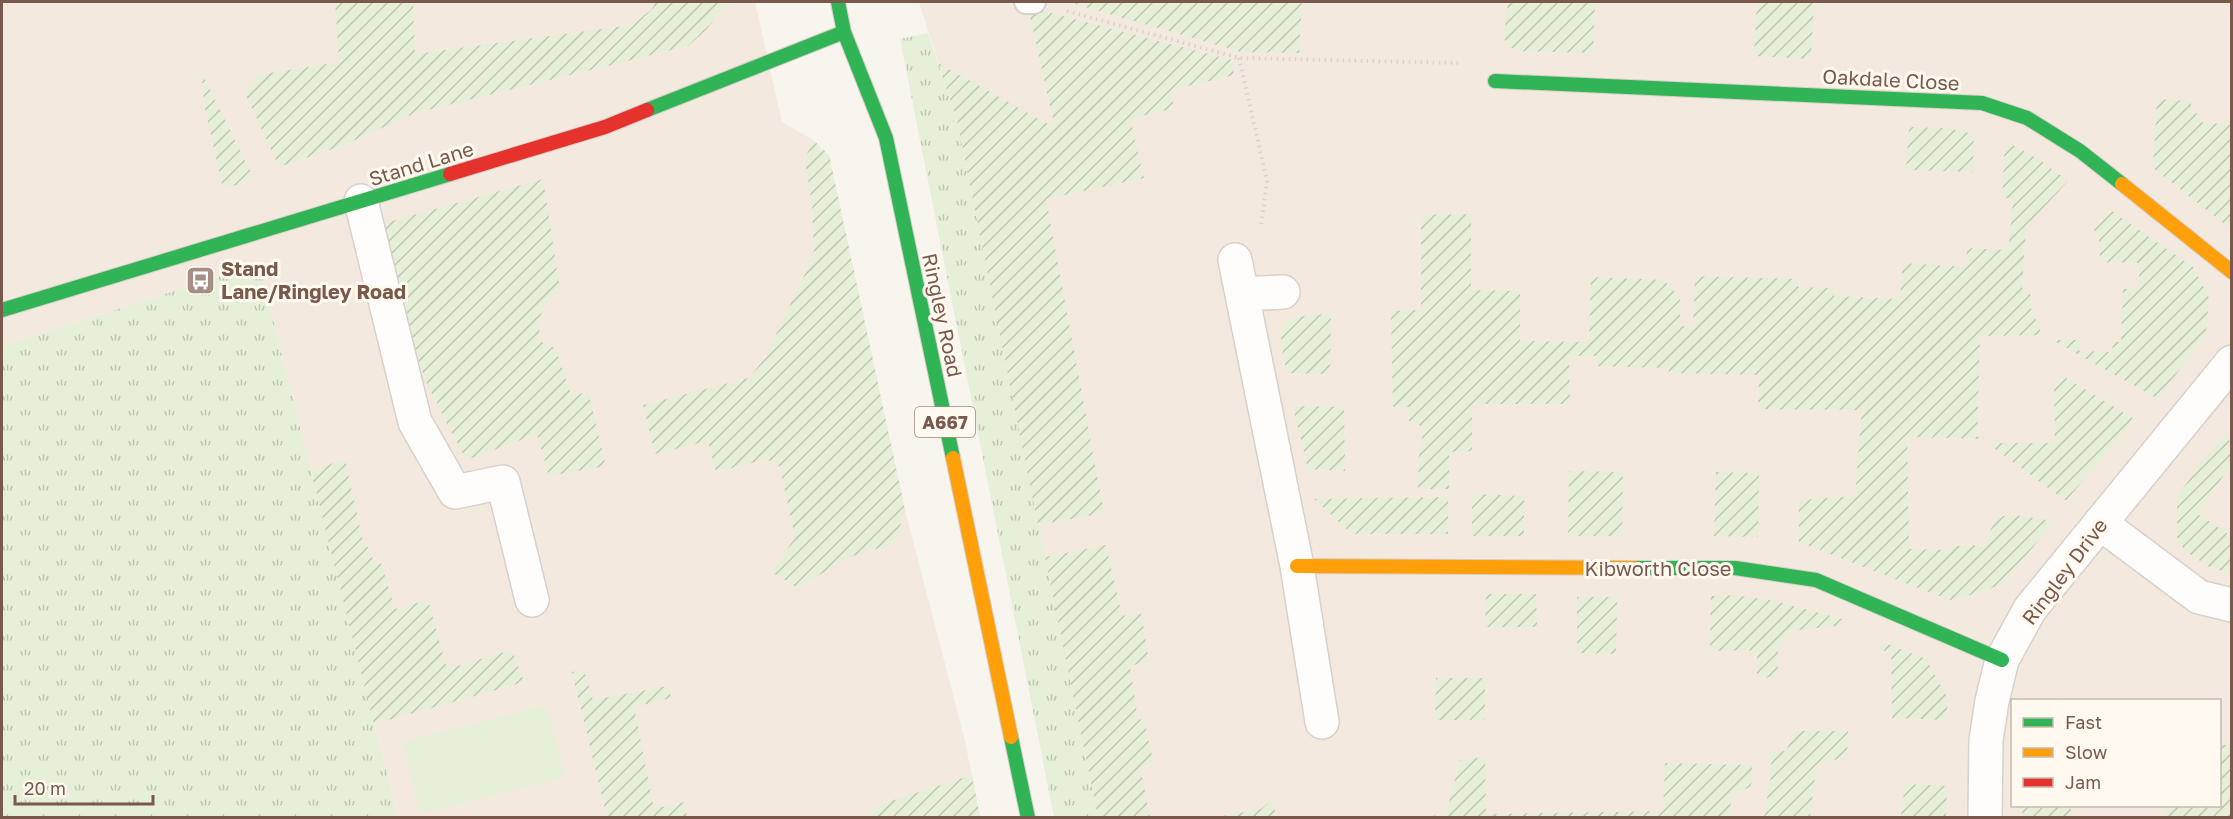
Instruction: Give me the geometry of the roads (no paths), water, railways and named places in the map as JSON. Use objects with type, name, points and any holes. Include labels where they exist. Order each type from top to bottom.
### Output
[{"type":"street","name":"Ringley Road","points":[[838,2],[844,32],[886,138],[1028,818]]},
{"type":"street","name":"Stand Lane","points":[[2,310],[605,127],[844,32]]},
{"type":"street","name":"Oakdale Close","points":[[1495,81],[1982,103],[2027,118],[2080,151],[2232,272]]},
{"type":"street","points":[[361,201],[415,422],[455,492],[503,482],[532,600]]},
{"type":"street","points":[[1235,260],[1297,566],[1322,722]]},
{"type":"street","points":[[1242,294],[1283,292]]},
{"type":"street","name":"Ringley Drive","points":[[1985,818],[1986,740],[2002,660],[2030,609],[2232,362]]},
{"type":"street","points":[[2100,523],[2199,597],[2232,605]]},
{"type":"street","name":"Kibworth Close","points":[[1297,566],[1724,568],[1774,572],[1816,580],[2002,660]]},
{"type":"place","name":"Stand Lane/Ringley Road","points":[[200,280]]}]
